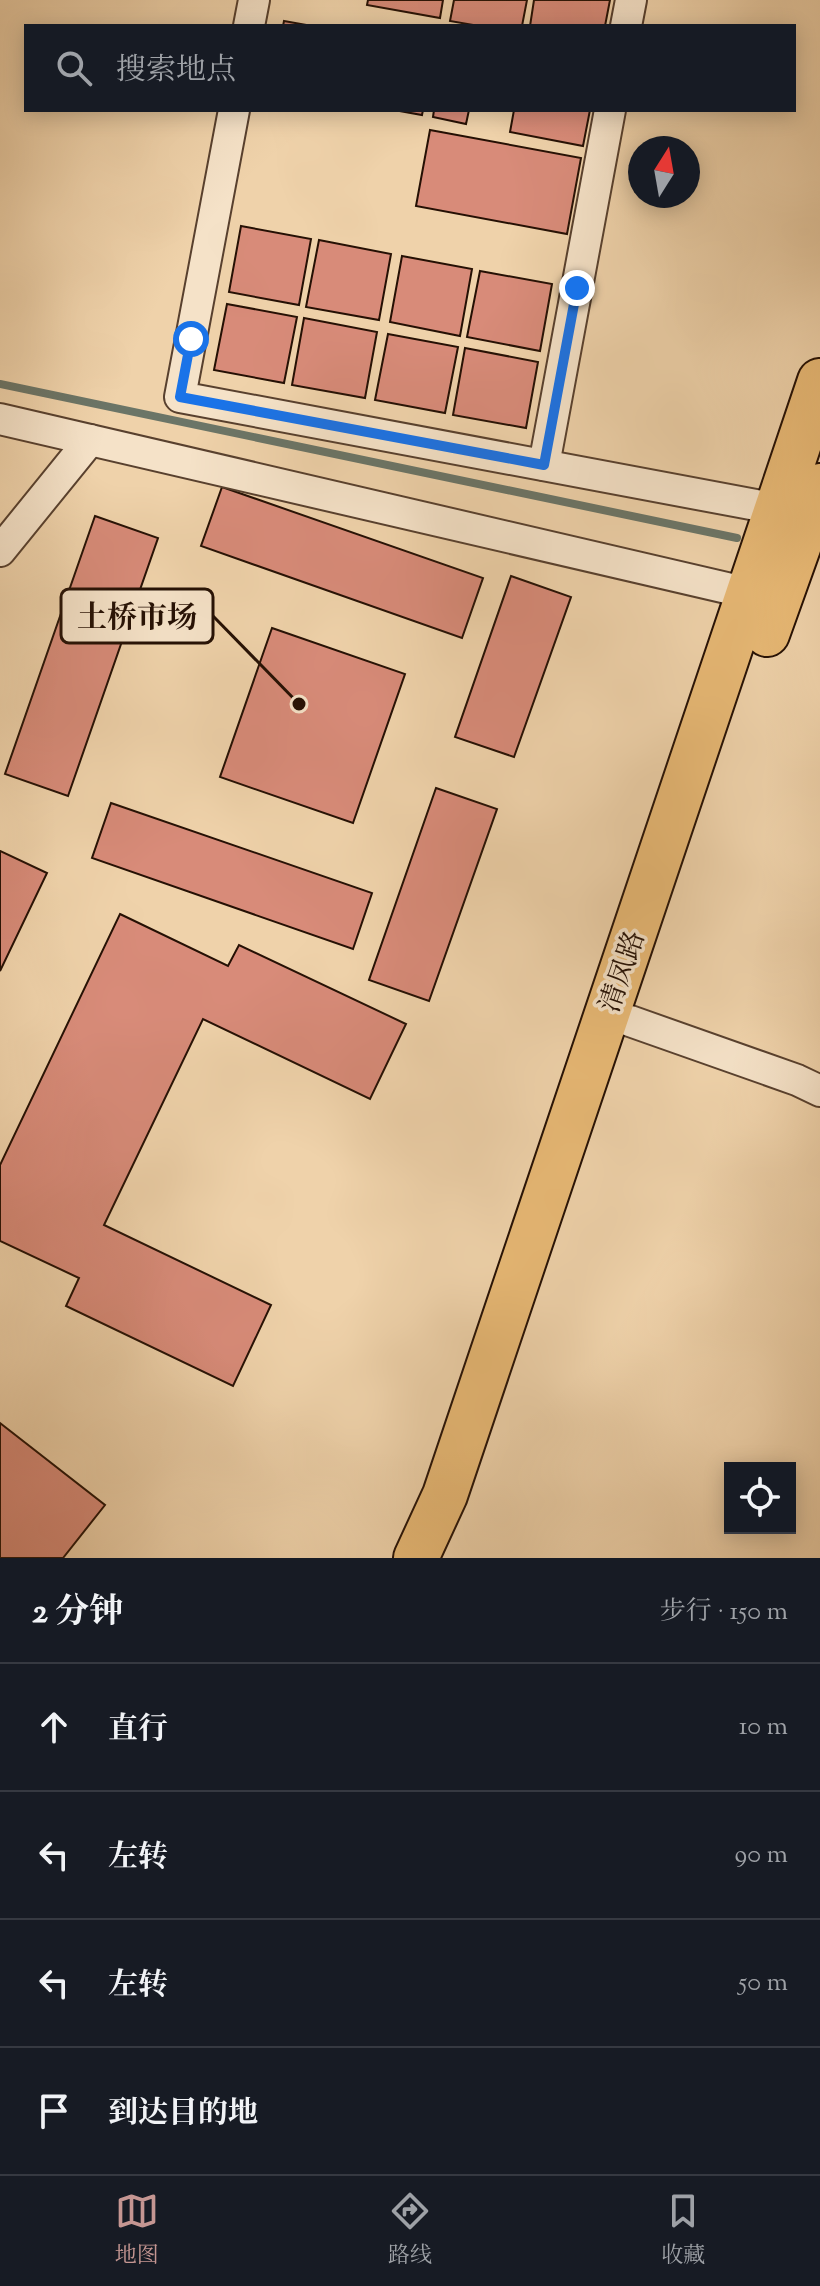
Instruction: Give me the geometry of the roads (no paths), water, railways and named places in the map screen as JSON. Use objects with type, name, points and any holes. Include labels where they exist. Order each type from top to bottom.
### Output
[{"type":"highway","name":"清凤路","points":[[446,1558],[630,1021],[764,597],[777,509],[820,381]]},
{"type":"highway","name":"清凤路","points":[[416,1558],[450,1480],[764,597],[820,486]]},
{"type":"street","points":[[249,24],[254,0]]},
{"type":"street","points":[[626,24],[631,0]]},
{"type":"street","points":[[234,112],[180,397],[777,509]]},
{"type":"street","points":[[544,465],[610,112]]},
{"type":"street","points":[[0,419],[764,597]]},
{"type":"street","points":[[0,551],[90,440]]},
{"type":"street","points":[[630,1021],[820,1091]]},
{"type":"waterway","points":[[0,384],[737,538]]},
{"type":"place","name":"土桥市场","points":[[299,704]]}]
